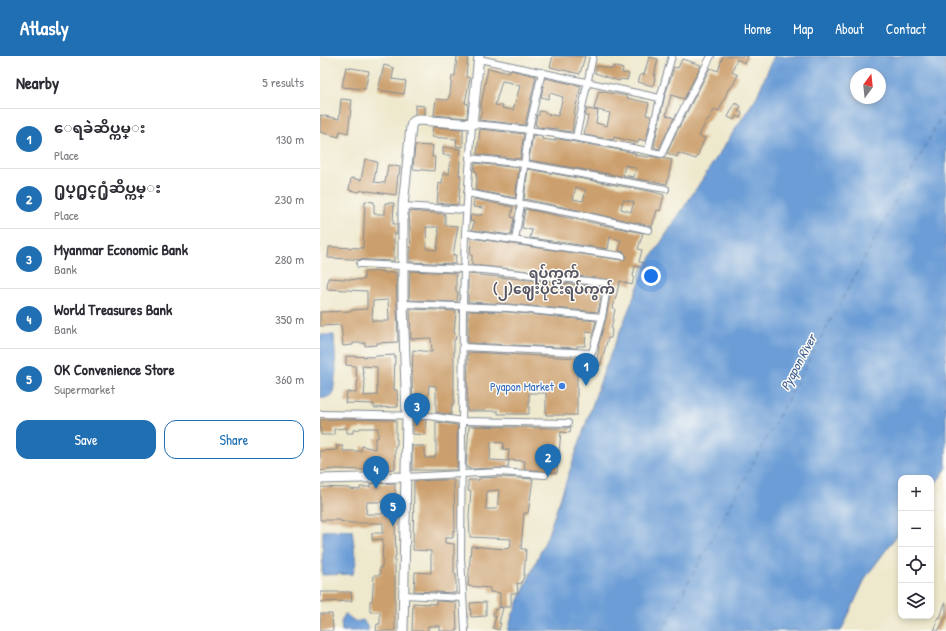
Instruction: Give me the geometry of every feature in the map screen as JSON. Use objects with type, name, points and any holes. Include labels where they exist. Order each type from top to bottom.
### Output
[{"type":"main road","points":[[403,631],[407,416],[403,304],[403,206],[412,123],[419,120],[472,124],[479,58]]},
{"type":"main road","points":[[320,480],[405,477]]},
{"type":"street","points":[[576,137],[593,56]]},
{"type":"street","points":[[648,151],[660,98],[672,56]]},
{"type":"street","points":[[465,631],[461,556],[463,306],[466,210],[472,124],[529,129],[662,154],[672,131],[711,56]]},
{"type":"street","points":[[479,58],[660,98]]},
{"type":"street","points":[[515,240],[529,129],[542,72]]},
{"type":"street","points":[[469,158],[524,164],[666,189]]},
{"type":"street","points":[[467,193],[649,230]]},
{"type":"street","points":[[403,206],[466,210]]},
{"type":"street","points":[[465,232],[622,256]]},
{"type":"street","points":[[360,264],[464,269],[608,283],[602,317],[592,353],[463,347]]},
{"type":"street","points":[[403,304],[508,308],[602,317]]},
{"type":"street","points":[[320,414],[429,416],[463,422],[568,422]]},
{"type":"street","points":[[405,477],[499,472],[545,475]]},
{"type":"street","points":[[404,595],[463,598]]},
{"type":"water","name":"Pyapon River","points":[[774,56],[946,56],[946,469],[934,486],[934,475],[898,475],[898,534],[866,577],[841,631],[508,631],[512,616],[547,537],[605,368],[648,262],[757,96]]},
{"type":"water","points":[[320,335],[334,335],[336,370],[333,394],[325,398],[320,398]]},
{"type":"water","points":[[352,530],[356,562],[353,574],[322,575],[323,531]]},
{"type":"water","points":[[345,614],[356,622],[363,620],[368,628],[368,631],[342,631],[341,622]]},
{"type":"building","points":[[457,56],[468,56],[466,77],[470,78],[465,103],[468,104],[467,118],[434,115],[436,99],[448,100],[452,76],[455,76]]},
{"type":"building","points":[[553,56],[585,56],[580,74],[550,67]]},
{"type":"building","points":[[723,56],[748,56],[745,63],[737,59],[732,72],[738,75],[730,89],[729,88],[719,111],[715,109],[708,121],[707,120],[699,136],[705,138],[696,159],[678,153],[677,157],[667,153],[710,68],[718,71]]},
{"type":"building","points":[[649,57],[658,59],[653,86],[638,82],[641,74],[644,75]]},
{"type":"building","points":[[682,59],[701,65],[684,99],[671,95],[666,115],[674,118],[659,149],[654,147],[664,99],[674,67],[678,68]]},
{"type":"building","points":[[384,65],[394,68],[392,79],[406,81],[404,94],[378,90]]},
{"type":"building","points":[[597,66],[613,69],[613,66],[623,69],[622,73],[629,74],[627,80],[620,79],[619,81],[595,73]]},
{"type":"building","points":[[346,67],[369,71],[365,89],[342,87]]},
{"type":"building","points":[[488,68],[509,73],[510,70],[536,76],[525,125],[479,120],[482,110],[480,110]],"holes":[[[502,81],[520,86],[513,110],[495,105]]]},
{"type":"building","points":[[545,78],[581,86],[575,110],[572,132],[537,127],[537,125],[535,125],[539,111],[558,116],[563,97],[550,93],[548,99],[541,97]]},
{"type":"building","points":[[599,91],[627,96],[627,98],[649,103],[646,115],[651,116],[646,141],[639,139],[638,143],[614,137],[613,140],[584,135],[588,116],[585,116],[587,109],[598,111],[596,123],[607,126],[610,113],[594,109]]},
{"type":"building","points":[[341,99],[352,100],[348,133],[340,131],[339,137],[320,132],[320,115],[339,119]]},
{"type":"building","points":[[735,103],[741,106],[738,111],[742,113],[740,118],[736,116],[734,120],[728,117]]},
{"type":"building","points":[[415,105],[425,106],[425,114],[415,115]]},
{"type":"building","points":[[433,127],[463,129],[463,147],[456,146],[457,139],[431,137]]},
{"type":"building","points":[[480,129],[524,134],[520,159],[477,154]]},
{"type":"building","points":[[533,135],[542,137],[542,139],[555,141],[555,139],[559,139],[631,152],[636,154],[635,155],[672,160],[667,184],[529,160]],"holes":[[[625,165],[636,168],[634,177],[623,175]]]},
{"type":"building","points":[[415,145],[433,146],[432,157],[435,157],[434,171],[413,169]]},
{"type":"building","points":[[443,147],[461,149],[459,175],[461,175],[458,205],[437,203],[439,183],[442,184],[443,173],[449,174],[451,155],[443,155]]},
{"type":"building","points":[[365,159],[377,162],[374,182],[385,183],[388,165],[400,167],[396,195],[361,190],[360,192],[349,190],[351,178],[361,180]]},
{"type":"building","points":[[475,163],[519,168],[515,198],[475,190],[477,181],[476,171],[474,171]]},
{"type":"building","points":[[528,169],[664,195],[660,211],[657,210],[652,227],[524,199]],"holes":[[[576,187],[586,190],[583,201],[573,199]],[[623,200],[634,202],[631,212],[621,209]]]},
{"type":"building","points":[[474,199],[513,207],[511,217],[514,218],[511,235],[472,230],[474,222],[470,221],[471,215],[482,215],[483,208],[473,207]]},
{"type":"building","points":[[365,201],[374,202],[374,214],[385,214],[385,203],[394,203],[393,224],[397,224],[397,234],[394,234],[394,261],[328,258],[329,247],[363,248]]},
{"type":"building","points":[[525,209],[643,233],[638,249],[642,250],[639,262],[645,263],[643,268],[635,266],[632,285],[620,281],[613,308],[615,309],[611,338],[608,338],[600,366],[596,365],[598,347],[606,318],[612,284],[611,280],[472,265],[472,255],[470,255],[471,238],[622,260],[625,259],[626,256],[624,252],[619,251],[621,240],[610,237],[608,249],[530,238],[532,230],[522,228]]},
{"type":"building","points":[[409,211],[445,214],[445,225],[458,226],[453,255],[456,255],[455,264],[410,262]],"holes":[[[426,227],[438,227],[439,234],[437,250],[427,249]]]},
{"type":"building","points":[[410,271],[456,273],[456,291],[458,292],[457,302],[409,300]]},
{"type":"building","points":[[364,272],[396,272],[398,342],[377,343],[377,345],[365,346],[365,343],[353,343],[353,345],[343,346],[341,325],[320,326],[320,312],[367,309],[367,291],[327,289],[328,278],[364,280]],"holes":[[[388,300],[389,321],[372,321],[373,301]]]},
{"type":"building","points":[[468,274],[603,287],[598,312],[468,302]]},
{"type":"building","points":[[410,309],[456,311],[454,333],[456,339],[454,340],[454,404],[452,404],[451,415],[436,412],[436,386],[429,385],[427,411],[413,411],[413,350],[432,352],[431,338],[411,339]]},
{"type":"building","points":[[468,311],[508,312],[596,321],[593,332],[586,331],[585,346],[577,346],[577,348],[468,343]]},
{"type":"building","points":[[468,352],[577,358],[593,357],[594,362],[577,363],[577,415],[546,415],[546,393],[529,393],[529,414],[498,414],[498,411],[467,411]]},
{"type":"building","points":[[395,355],[394,390],[397,390],[398,407],[374,408],[374,404],[345,403],[347,392],[356,393],[358,378],[355,366],[346,365],[346,356]],"holes":[[[362,366],[377,367],[377,395],[364,396],[365,385]]]},
{"type":"building","points":[[320,420],[396,420],[397,446],[395,446],[395,469],[385,470],[385,468],[367,468],[367,470],[336,469],[320,471],[320,451],[337,450],[336,446],[343,446],[343,451],[361,451],[362,446],[375,449],[375,438],[378,438],[378,428],[360,428],[353,430],[353,433],[347,433],[347,428],[334,429],[334,435],[321,435]]},
{"type":"building","points":[[413,420],[426,420],[425,435],[413,434]]},
{"type":"building","points":[[436,422],[457,425],[457,470],[412,470],[412,446],[425,446],[425,458],[434,458],[436,454]]},
{"type":"building","points":[[469,426],[568,428],[571,426],[570,433],[561,432],[557,473],[524,469],[525,461],[508,460],[509,450],[503,449],[504,443],[491,442],[490,460],[509,461],[508,468],[468,469],[468,467],[466,467]]},
{"type":"building","points":[[499,477],[533,479],[528,513],[524,513],[521,549],[526,549],[524,576],[521,584],[517,583],[518,593],[511,593],[511,607],[500,607],[500,593],[490,592],[490,588],[468,586],[471,546],[504,549],[510,548],[511,539],[470,537],[469,516],[471,491],[468,491],[468,480],[479,480],[479,478]],"holes":[[[499,490],[497,509],[486,509],[487,491]]]},
{"type":"building","points":[[454,480],[455,531],[453,530],[453,538],[445,538],[445,543],[454,544],[454,574],[456,574],[456,593],[414,591],[415,572],[431,573],[431,551],[413,550],[414,481]]},
{"type":"building","points":[[395,483],[395,504],[397,504],[395,523],[395,631],[376,631],[377,624],[380,624],[380,612],[370,612],[374,575],[380,575],[380,567],[382,567],[383,539],[372,540],[372,533],[383,533],[383,523],[350,523],[340,520],[320,520],[320,487],[350,488],[360,490],[360,487],[370,487],[370,484]],"holes":[[[367,502],[383,502],[383,514],[366,514]]]},
{"type":"building","points":[[320,592],[351,592],[352,601],[320,602]]},
{"type":"building","points":[[436,601],[456,602],[457,631],[440,631],[440,626],[428,626],[428,631],[412,631],[413,603],[436,604]]},
{"type":"building","points":[[486,602],[486,616],[471,617],[470,603]]},
{"type":"building","points":[[945,603],[946,617],[938,631],[934,631],[936,622],[938,617],[940,618]]},
{"type":"building","points":[[498,607],[503,608],[499,623],[501,623],[499,630],[493,628],[496,616],[493,616],[495,609],[498,609]]},
{"type":"building","points":[[320,614],[332,614],[333,631],[320,631]]},
{"type":"ferry route","points":[[662,631],[946,108]]},
{"type":"place","name":"Pyapon Market","points":[[562,386]]},
{"type":"place","name":"ေရခဲဆိပ္ကမ္း","points":[[586,386]]},
{"type":"place","name":"Myanmar Economic Bank","points":[[417,426]]},
{"type":"place","name":"႐ုပ္႐ွင္႐ုံဆိပ္ကမ္း","points":[[548,477]]},
{"type":"place","name":"World Treasures Bank","points":[[376,489]]},
{"type":"place","name":"OK Convenience Store","points":[[393,526]]},
{"type":"district","name":"ရပ်ကွက် (၂)ဈေးပိုင်းရပ်ကွက်","points":[[554,280]]}]
